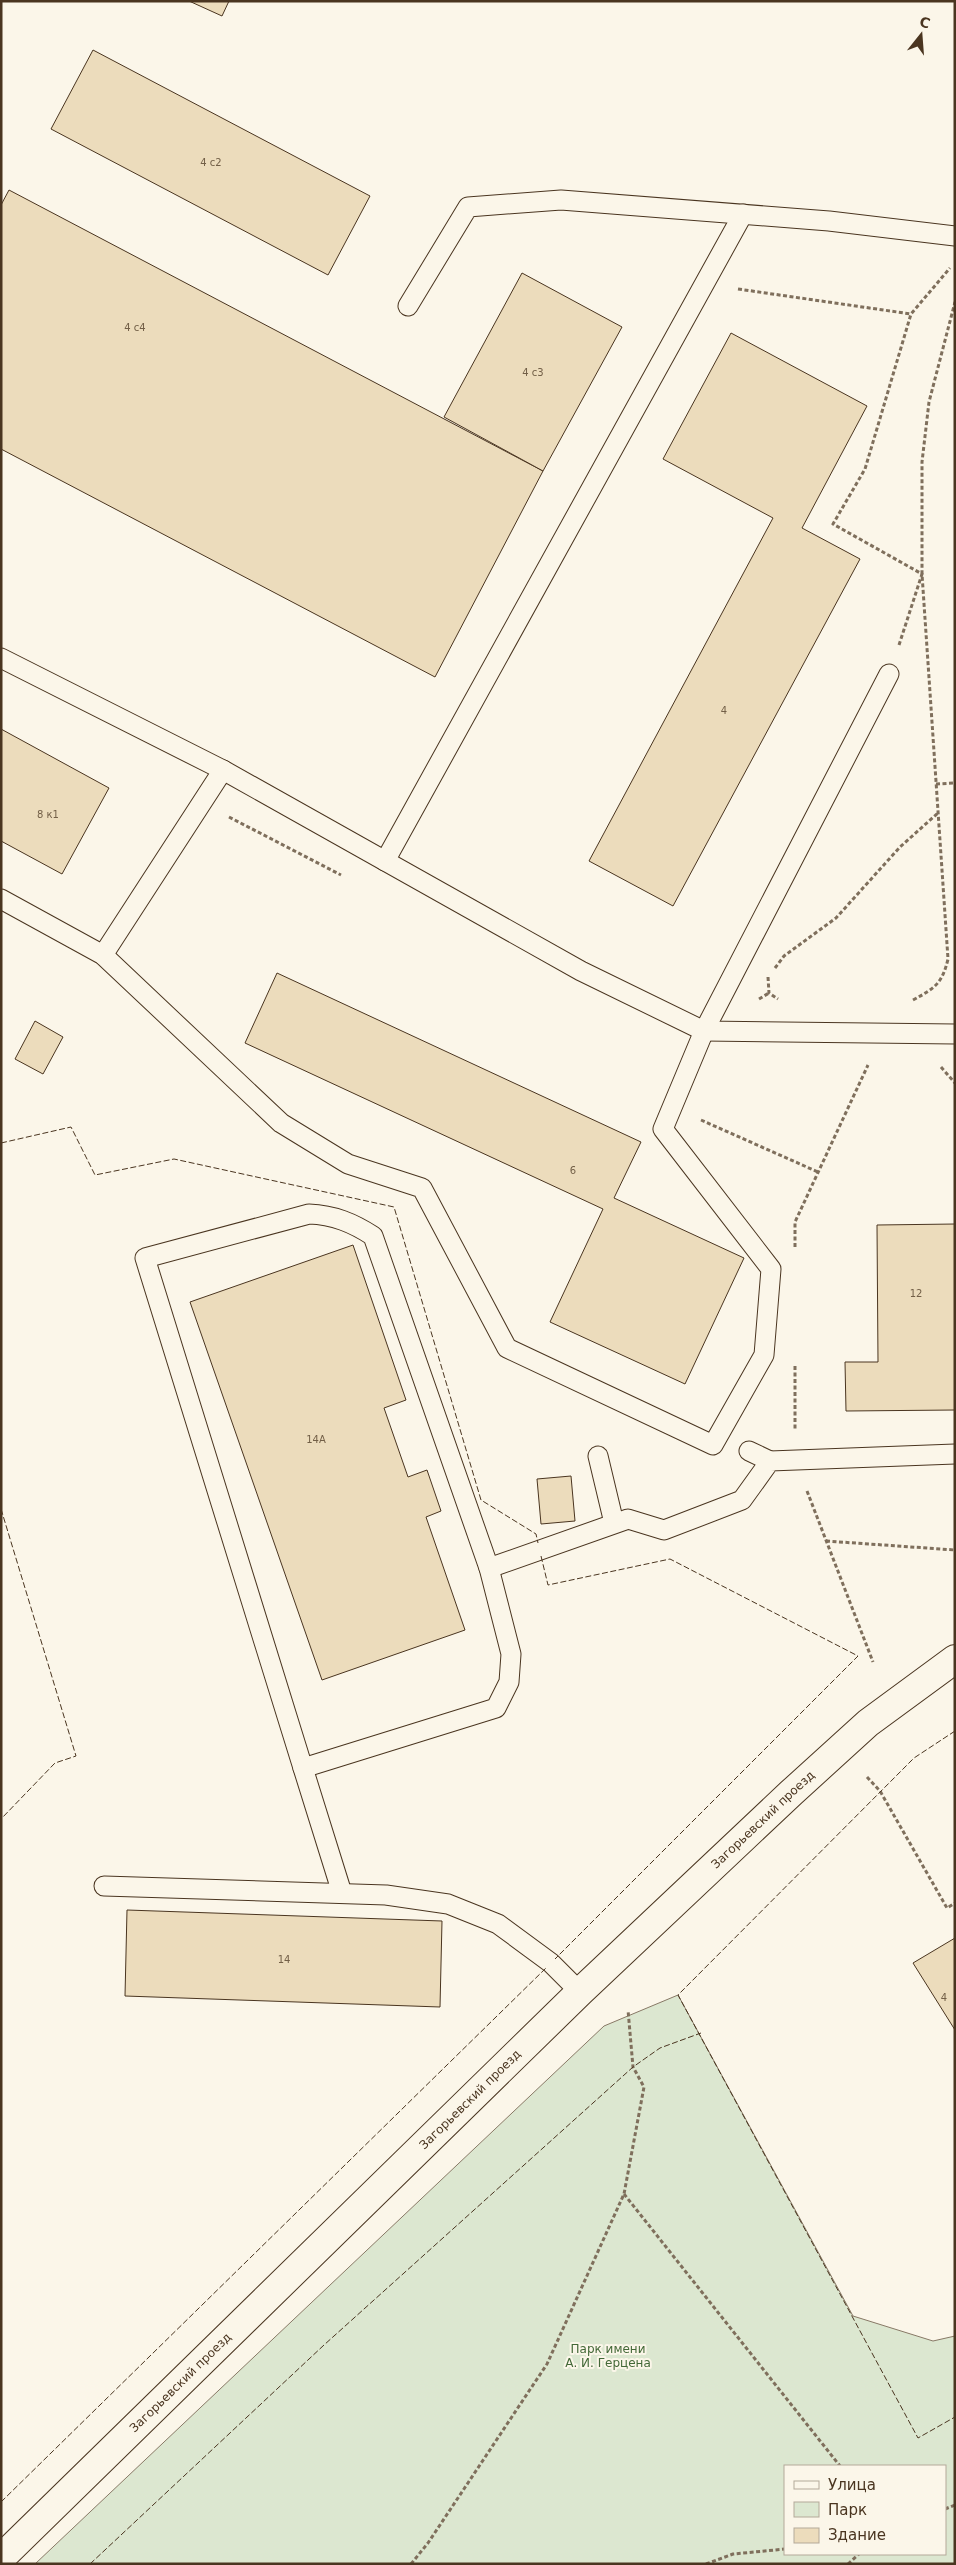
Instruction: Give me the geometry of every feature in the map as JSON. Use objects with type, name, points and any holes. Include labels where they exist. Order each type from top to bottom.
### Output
[{"type":"street","name":"Загорьевский проезд","points":[[1,2558],[580,1992],[868,1723],[955,1659]]},
{"type":"lane","points":[[408,306],[468,207],[561,200],[829,221],[955,236]]},
{"type":"lane","points":[[385,861],[744,214]]},
{"type":"lane","points":[[1,658],[223,770],[581,971],[704,1031],[955,1034]]},
{"type":"lane","points":[[1,899],[103,955],[281,1123],[348,1164],[422,1188],[507,1348],[712,1445],[764,1354],[771,1269],[663,1129],[704,1031],[890,674]]},
{"type":"lane","points":[[103,955],[223,770]]},
{"type":"lane","points":[[303,1768],[496,1708],[509,1682],[511,1654],[489,1568],[373,1236],[355,1224],[336,1217],[309,1214],[145,1258],[303,1768],[342,1893]]},
{"type":"lane","points":[[749,1451],[770,1461],[955,1454]]},
{"type":"lane","points":[[598,1456],[614,1524]]},
{"type":"lane","points":[[489,1568],[628,1519],[664,1530],[742,1500],[770,1461]]},
{"type":"lane","points":[[104,1886],[386,1895],[448,1904],[498,1924],[551,1963],[580,1992]]},
{"type":"path","points":[[922,574],[833,524],[864,469],[911,314],[955,262]]},
{"type":"path","points":[[704,284],[911,314]]},
{"type":"path","points":[[909,1003],[927,992],[943,978],[948,959],[922,574],[922,462],[929,402],[955,302]]},
{"type":"path","points":[[890,674],[922,574]]},
{"type":"path","points":[[936,784],[955,783]]},
{"type":"path","points":[[783,1002],[769,993],[768,977],[784,956],[836,918],[900,847],[938,813]]},
{"type":"path","points":[[795,1252],[795,1222],[872,1056],[873,1033]]},
{"type":"path","points":[[935,1064],[943,1067],[955,1084]]},
{"type":"path","points":[[699,1119],[818,1172]]},
{"type":"path","points":[[795,1361],[795,1460],[873,1662]]},
{"type":"path","points":[[826,1541],[955,1550]]},
{"type":"path","points":[[867,1777],[880,1791],[947,1908],[955,1903]]},
{"type":"path","points":[[411,2564],[428,2543],[547,2364],[624,2194],[644,2087],[633,2067],[628,2010]]},
{"type":"path","points":[[624,2194],[839,2465]]},
{"type":"path","points":[[706,2564],[733,2554],[784,2549]]},
{"type":"path","points":[[848,2564],[858,2555]]},
{"type":"green space","name":"Парк имени А. И. Герцена","points":[[678,1995],[853,2316],[933,2341],[955,2336],[955,2564],[35,2564],[604,2026]]},
{"type":"building","points":[[189,1],[229,1],[222,16]]},
{"type":"building","points":[[93,50],[370,196],[328,275],[51,129]]},
{"type":"building","points":[[9,190],[543,471],[435,677],[1,449],[1,205]]},
{"type":"building","points":[[522,273],[622,327],[543,471],[444,417]]},
{"type":"building","points":[[731,333],[867,406],[802,528],[860,559],[673,906],[589,861],[773,518],[663,459]]},
{"type":"building","points":[[1,729],[109,788],[62,874],[1,841]]},
{"type":"building","points":[[277,973],[641,1142],[614,1198],[744,1258],[685,1384],[550,1322],[603,1209],[245,1043]]},
{"type":"building","points":[[35,1021],[63,1037],[43,1074],[15,1059]]},
{"type":"building","points":[[955,1224],[955,1410],[846,1411],[845,1362],[878,1362],[877,1225]]},
{"type":"building","points":[[353,1245],[406,1400],[384,1408],[408,1477],[427,1470],[441,1511],[426,1517],[465,1630],[322,1680],[190,1302]]},
{"type":"building","points":[[571,1476],[575,1521],[541,1524],[537,1479]]},
{"type":"building","points":[[127,1910],[442,1921],[440,2007],[125,1996]]},
{"type":"building","points":[[955,1938],[955,2030],[913,1963]]},
{"type":"fence","points":[[1,1143],[71,1127],[95,1175],[174,1159],[394,1207],[481,1500],[536,1534],[538,1543]]},
{"type":"fence","points":[[1,1509],[76,1756],[55,1763],[1,1819]]},
{"type":"fence","points":[[541,1556],[548,1585],[670,1559],[858,1656],[555,1959]]},
{"type":"fence","points":[[955,1731],[914,1758],[678,1995],[918,2438],[955,2417]]},
{"type":"fence","points":[[1,2502],[546,1968]]},
{"type":"fence","points":[[90,2564],[324,2345],[633,2067],[660,2048],[701,2033]]}]
